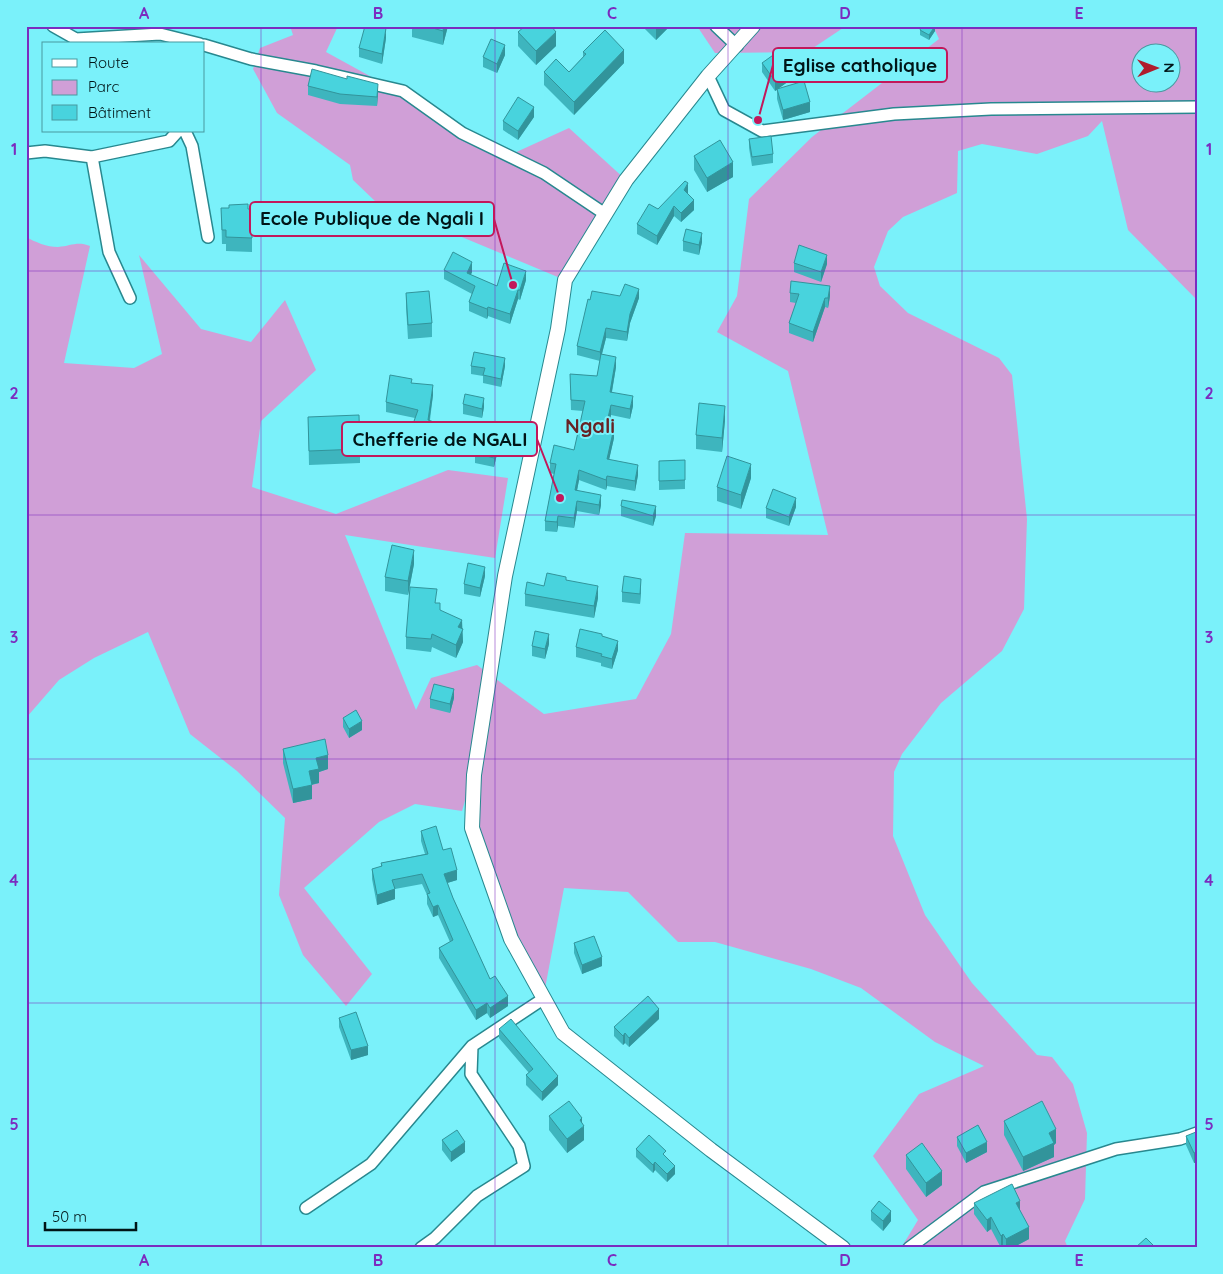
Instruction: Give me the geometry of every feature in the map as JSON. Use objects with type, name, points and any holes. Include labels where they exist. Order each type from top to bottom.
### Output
[{"type":"street","points":[[53,26],[76,39],[160,34],[192,42]]},
{"type":"street","points":[[716,26],[737,46]]},
{"type":"street","points":[[753,26],[708,76],[626,180],[565,280],[558,328],[505,576],[474,775],[472,828],[511,939],[562,1033],[711,1150],[843,1248]]},
{"type":"street","points":[[205,45],[251,59],[316,70],[403,91],[462,133],[544,173],[605,214]]},
{"type":"street","points":[[708,76],[724,110],[762,131],[894,114],[991,109],[1197,107]]},
{"type":"street","points":[[26,154],[45,151],[92,157],[170,141],[177,132]]},
{"type":"street","points":[[185,132],[192,146],[208,237]]},
{"type":"street","points":[[92,157],[109,252],[130,298]]},
{"type":"street","points":[[306,1208],[372,1164],[472,1046],[542,999]]},
{"type":"street","points":[[421,1248],[435,1238],[477,1196],[524,1166],[519,1146],[471,1074],[472,1046]]},
{"type":"street","points":[[909,1248],[984,1192],[1116,1149],[1180,1140],[1197,1133]]},
{"type":"green space","points":[[290,26],[338,26],[326,52],[512,154],[569,128],[626,180],[565,280],[445,230],[390,228],[376,202],[353,180],[350,165],[277,113],[253,69],[260,48],[293,35]]},
{"type":"green space","points":[[697,26],[846,26],[807,52],[715,53]]},
{"type":"green space","points":[[933,26],[1197,26],[1197,300],[1128,230],[1102,121],[1088,136],[1037,154],[982,144],[958,151],[957,193],[903,217],[888,231],[874,267],[880,286],[908,313],[999,358],[1012,375],[1027,519],[1024,609],[1002,651],[941,703],[902,754],[894,772],[893,836],[925,915],[972,983],[1037,1055],[1052,1057],[1073,1084],[1087,1133],[1085,1199],[1065,1241],[1068,1248],[901,1248],[918,1220],[873,1156],[919,1094],[984,1066],[935,1042],[861,988],[811,969],[715,942],[678,942],[628,892],[564,888],[543,999],[472,828],[471,780],[462,811],[415,804],[379,822],[304,888],[372,974],[346,1006],[303,955],[279,895],[285,818],[237,771],[190,734],[148,632],[94,658],[59,680],[26,718],[26,237],[41,244],[54,247],[78,244],[90,246],[64,363],[134,368],[162,354],[139,255],[201,329],[251,342],[285,300],[316,370],[261,421],[252,487],[336,514],[448,470],[508,478],[495,558],[345,535],[416,710],[431,678],[477,665],[544,714],[636,699],[671,634],[685,533],[828,535],[788,371],[717,332],[737,296],[749,199],[812,137],[939,39]]},
{"type":"building","points":[[365,26],[386,28],[382,54],[359,48]]},
{"type":"building","points":[[426,26],[444,26],[443,31]]},
{"type":"building","points":[[525,26],[551,26],[556,32],[536,51],[518,32]]},
{"type":"building","points":[[922,26],[935,26],[929,35],[920,30]]},
{"type":"building","points":[[605,30],[624,50],[574,102],[544,72],[556,59],[569,72],[586,54],[583,52]]},
{"type":"building","points":[[491,39],[505,45],[497,64],[483,57]]},
{"type":"building","points":[[783,48],[796,67],[775,81],[762,63]]},
{"type":"building","points":[[312,69],[347,79],[347,76],[378,84],[377,97],[340,94],[308,86]]},
{"type":"building","points":[[804,81],[810,102],[783,110],[777,89]]},
{"type":"building","points":[[518,97],[534,107],[518,131],[503,121]]},
{"type":"building","points":[[771,136],[773,154],[752,157],[749,139]]},
{"type":"building","points":[[720,140],[733,162],[707,178],[694,156]]},
{"type":"building","points":[[685,181],[688,183],[684,190],[694,200],[681,213],[674,206],[657,236],[637,224],[649,204],[658,209]]},
{"type":"building","points":[[248,204],[248,209],[251,209],[252,238],[226,237],[226,230],[222,230],[221,208],[229,208],[229,205]]},
{"type":"building","points":[[686,229],[702,233],[699,245],[683,241]]},
{"type":"building","points":[[799,245],[827,255],[821,272],[794,263]]},
{"type":"building","points":[[453,252],[472,262],[467,273],[497,286],[504,263],[526,271],[510,314],[488,307],[487,309],[469,302],[475,286],[444,270]]},
{"type":"building","points":[[791,281],[830,286],[828,298],[825,298],[813,332],[789,323],[799,294],[790,293]]},
{"type":"building","points":[[625,284],[639,289],[630,314],[627,332],[606,328],[600,352],[577,346],[588,299],[590,300],[592,291],[620,296]]},
{"type":"building","points":[[429,291],[432,323],[408,325],[406,293]]},
{"type":"building","points":[[474,352],[505,358],[501,379],[483,375],[485,368],[471,366]]},
{"type":"building","points":[[601,354],[616,357],[610,392],[633,396],[630,409],[611,405],[606,426],[614,428],[607,459],[638,465],[635,481],[607,476],[606,480],[579,470],[575,490],[601,495],[599,505],[577,501],[574,518],[558,516],[557,522],[545,521],[556,464],[550,463],[554,445],[574,450],[585,401],[571,400],[570,374],[597,376]]},
{"type":"building","points":[[390,375],[412,379],[411,383],[433,385],[428,420],[440,424],[432,446],[408,438],[418,410],[386,402]]},
{"type":"building","points":[[465,394],[484,398],[482,409],[463,404]]},
{"type":"building","points":[[699,403],[725,406],[722,438],[696,435]]},
{"type":"building","points":[[359,415],[360,449],[309,451],[308,417]]},
{"type":"building","points":[[481,427],[500,432],[494,458],[475,453]]},
{"type":"building","points":[[727,456],[751,464],[741,495],[717,487]]},
{"type":"building","points":[[685,460],[685,480],[659,481],[659,461]]},
{"type":"building","points":[[773,489],[796,498],[789,517],[766,508]]},
{"type":"building","points":[[622,500],[656,506],[653,516],[621,506]]},
{"type":"building","points":[[392,545],[414,550],[408,581],[385,577]]},
{"type":"building","points":[[468,563],[485,567],[480,588],[464,584]]},
{"type":"building","points":[[547,573],[566,577],[566,580],[598,586],[594,606],[525,594],[527,582],[544,586]]},
{"type":"building","points":[[624,576],[641,579],[640,594],[622,592]]},
{"type":"building","points":[[410,587],[437,589],[435,603],[440,603],[440,610],[462,620],[458,627],[463,629],[456,645],[432,634],[431,639],[406,637]]},
{"type":"building","points":[[580,629],[602,634],[602,636],[618,641],[612,659],[601,656],[602,654],[576,647]]},
{"type":"building","points":[[535,631],[549,634],[545,649],[532,646]]},
{"type":"building","points":[[434,684],[454,689],[450,704],[430,699]]},
{"type":"building","points":[[356,710],[362,721],[349,729],[343,718]]},
{"type":"building","points":[[325,739],[328,755],[316,758],[319,769],[309,771],[312,785],[293,789],[283,749]]},
{"type":"building","points":[[436,826],[443,850],[451,848],[457,870],[444,874],[453,898],[490,979],[495,976],[508,996],[490,1008],[487,1003],[476,1010],[439,948],[453,940],[438,905],[433,907],[427,894],[430,893],[422,874],[392,880],[395,889],[377,895],[372,869],[382,866],[381,863],[428,854],[421,831]]},
{"type":"building","points":[[594,936],[602,957],[582,965],[574,943]]},
{"type":"building","points":[[648,996],[659,1009],[629,1038],[625,1033],[623,1036],[614,1027]]},
{"type":"building","points":[[356,1012],[368,1046],[351,1050],[339,1018]]},
{"type":"building","points":[[511,1019],[558,1076],[542,1092],[526,1075],[533,1069],[499,1029]]},
{"type":"building","points":[[569,1101],[582,1118],[580,1120],[584,1126],[567,1139],[549,1116]]},
{"type":"building","points":[[1042,1101],[1056,1129],[1049,1133],[1054,1143],[1023,1157],[1004,1121]]},
{"type":"building","points":[[978,1125],[987,1142],[966,1153],[957,1137]]},
{"type":"building","points":[[457,1130],[465,1142],[451,1152],[442,1140]]},
{"type":"building","points":[[1196,1132],[1197,1152],[1194,1153],[1186,1136]]},
{"type":"building","points":[[649,1135],[666,1151],[663,1154],[675,1166],[667,1174],[655,1162],[653,1165],[636,1149]]},
{"type":"building","points":[[922,1143],[942,1171],[926,1183],[906,1155]]},
{"type":"building","points":[[1012,1184],[1020,1201],[1016,1203],[1029,1227],[1006,1239],[1003,1234],[1001,1236],[991,1217],[987,1220],[974,1203]]},
{"type":"building","points":[[879,1201],[891,1211],[883,1221],[871,1211]]},
{"type":"building","points":[[1146,1238],[1156,1248],[1135,1248]]},
{"type":"place","name":"Eglise catholique","points":[[758,120]]},
{"type":"place","name":"Ecole Publique de Ngali I","points":[[513,285]]},
{"type":"place","name":"Chefferie de NGALI","points":[[560,498]]},
{"type":"district","name":"Ngali","points":[[590,425]]}]
